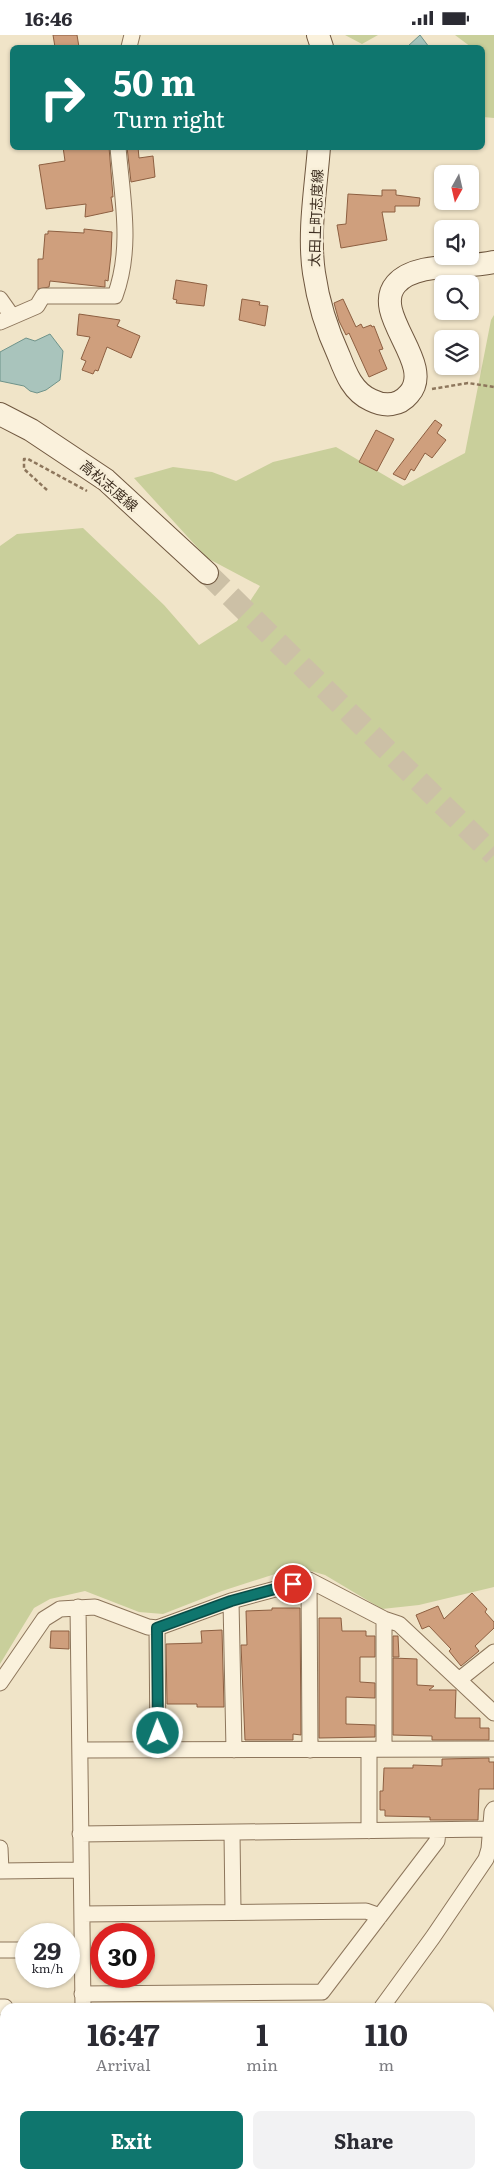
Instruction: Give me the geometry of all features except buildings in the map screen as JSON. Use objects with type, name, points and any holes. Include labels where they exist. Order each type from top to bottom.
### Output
[{"type":"main road","name":"太田上町志度線","points":[[319,150],[313,224],[314,272],[322,312],[333,344],[348,380],[362,396],[377,403],[388,405],[400,402],[411,393]]},
{"type":"main road","points":[[411,393],[416,377],[413,363],[392,314],[389,299],[395,285],[409,274],[422,270],[494,262]]},
{"type":"main road","name":"高松志度線","points":[[0,414],[38,435],[106,480],[207,573]]},
{"type":"street","points":[[0,299],[6,319],[37,307],[43,296],[115,296],[125,257],[125,203],[118,150]]},
{"type":"street","points":[[309,1580],[310,1750]]},
{"type":"street","points":[[0,1683],[44,1619],[60,1609],[95,1607],[148,1627],[157,1628],[231,1601],[309,1580],[384,1619],[399,1624],[460,1679],[494,1713]]},
{"type":"street","points":[[231,1601],[234,1750]]},
{"type":"street","points":[[78,1607],[82,1914],[80,1924]]},
{"type":"street","points":[[369,1831],[377,1750],[384,1619]]},
{"type":"street","points":[[157,1628],[158,1750]]},
{"type":"street","points":[[460,1679],[494,1652]]},
{"type":"street","points":[[80,1750],[494,1749]]},
{"type":"street","points":[[385,2003],[486,1859],[494,1809]]},
{"type":"street","points":[[80,1834],[490,1829]]},
{"type":"street","points":[[80,1986],[82,2001],[322,1992],[437,1841],[438,1831]]},
{"type":"street","points":[[232,1833],[233,1911]]},
{"type":"street","points":[[0,1848],[0,1871],[81,1870]]},
{"type":"street","points":[[82,1914],[366,1911],[380,1916]]},
{"type":"street","points":[[0,1950],[15,1949]]},
{"type":"path","points":[[411,393],[468,383],[494,387]]},
{"type":"path","points":[[47,491],[24,469],[24,459],[28,459],[84,491],[92,492]]},
{"type":"green space","points":[[345,35],[378,35],[362,44]]},
{"type":"green space","points":[[455,35],[494,35],[494,118],[485,117],[485,45],[468,45]]},
{"type":"green space","points":[[494,315],[494,1587],[419,1605],[382,1609],[325,1575],[297,1567],[222,1591],[163,1614],[139,1612],[85,1591],[50,1599],[34,1608],[0,1664],[0,546],[17,534],[83,528],[164,605],[199,645],[237,621],[260,586],[207,558],[134,478],[173,467],[212,472],[236,481],[273,462],[336,447],[403,486],[465,453],[491,320]]},
{"type":"water","points":[[420,35],[428,45],[409,45]]},
{"type":"water","points":[[50,334],[63,351],[60,380],[46,390],[37,393],[30,391],[24,386],[0,381],[0,352],[26,338],[35,341]]},
{"type":"tunnel","points":[[207,573],[494,855]]},
{"type":"route","points":[[158,1733],[157,1628],[231,1601],[293,1584]]}]
